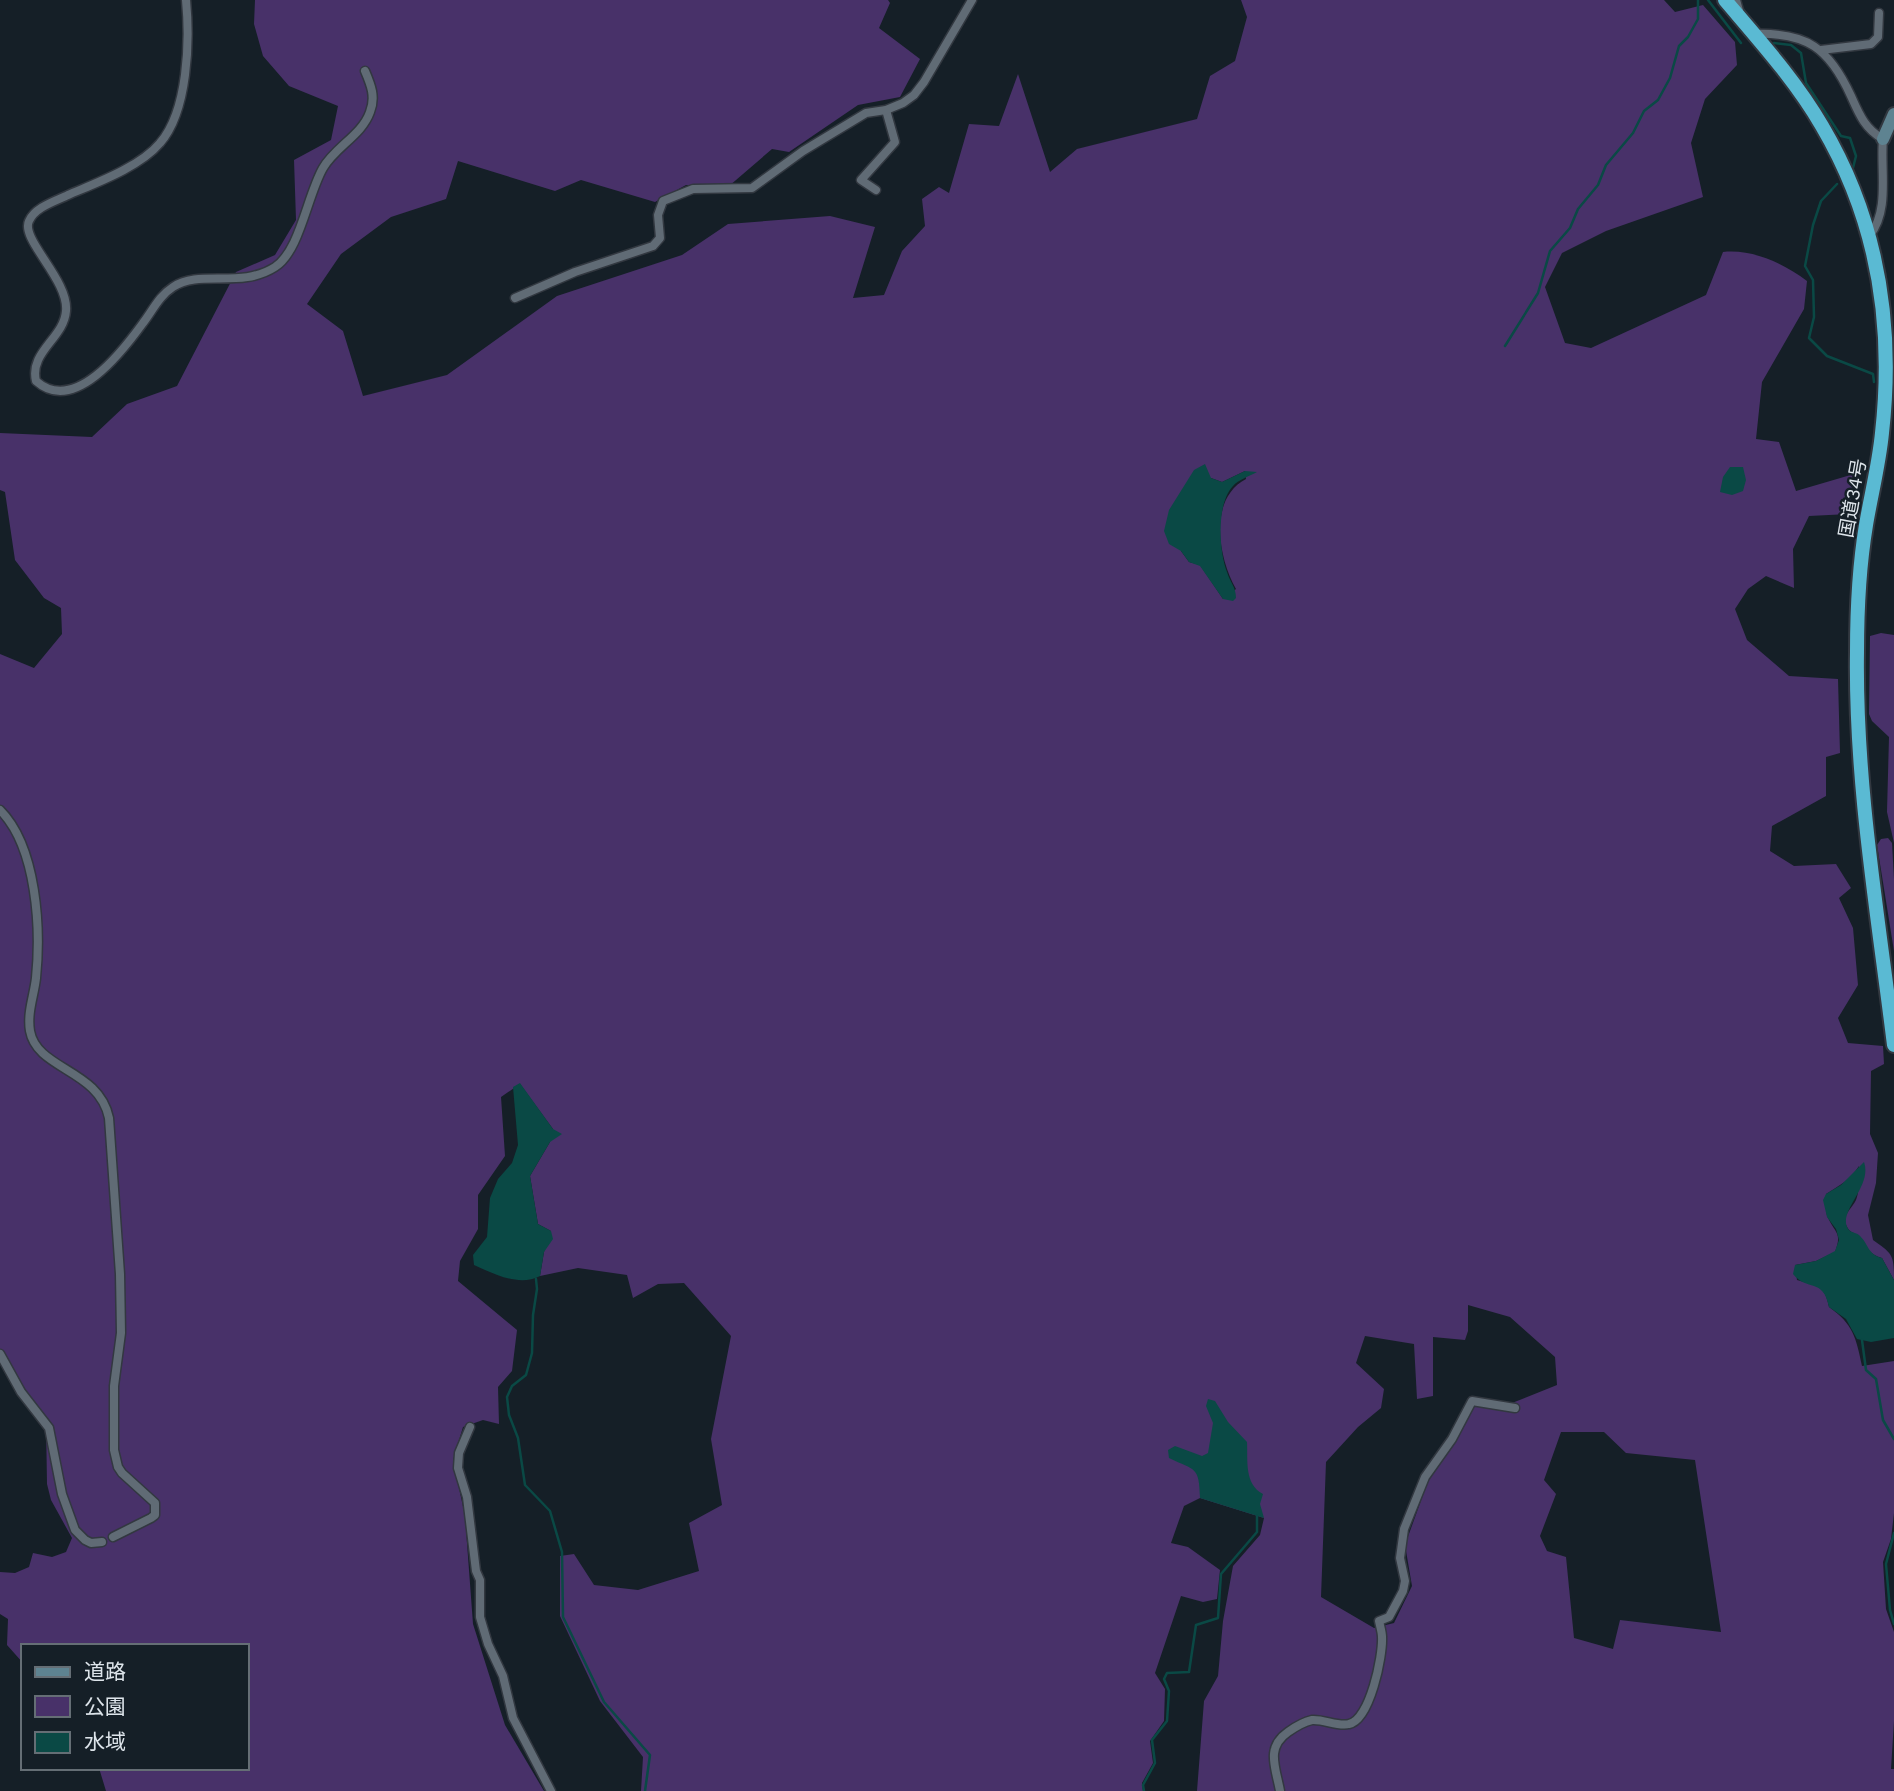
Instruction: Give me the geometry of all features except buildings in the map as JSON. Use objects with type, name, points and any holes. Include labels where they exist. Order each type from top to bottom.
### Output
[{"type":"highway","name":"国道34号","points":[[1725,0],[1754,34],[1821,124],[1850,179],[1870,235],[1882,303],[1887,384],[1882,437],[1865,527],[1861,565],[1857,703],[1863,782],[1894,1045]]},
{"type":"street","points":[[186,0],[188,43],[185,75],[169,131],[158,146],[140,159],[100,182],[49,204],[33,214],[28,221],[29,233],[65,292],[66,315],[35,367],[36,381],[53,392],[72,390],[98,374],[137,331],[160,298],[182,282],[251,278],[282,262],[297,237],[311,192],[324,166],[367,121],[373,91],[365,71]]},
{"type":"street","points":[[1736,0],[1742,20]]},
{"type":"street","points":[[515,298],[575,272],[653,246],[660,238],[657,215],[663,201],[693,189],[752,188],[803,151],[866,113],[886,110],[903,103],[914,95],[924,82],[968,3]]},
{"type":"street","points":[[1821,50],[1871,44],[1878,37],[1879,13]]},
{"type":"street","points":[[1754,34],[1788,36],[1821,50],[1837,70],[1866,125],[1883,139]]},
{"type":"street","points":[[876,190],[861,180],[895,142],[886,110]]},
{"type":"street","points":[[1870,235],[1876,228],[1881,213],[1883,139],[1894,114]]},
{"type":"street","points":[[0,810],[26,853],[37,915],[37,959],[29,1022],[32,1040],[43,1053],[95,1088],[106,1106],[109,1118],[120,1274],[121,1333],[114,1386],[114,1450],[118,1467],[155,1503],[156,1509],[151,1518],[113,1537]]},
{"type":"street","points":[[0,1354],[20,1392],[49,1428],[62,1494],[75,1530],[91,1543],[102,1542]]},
{"type":"street","points":[[1280,1791],[1274,1759],[1274,1748],[1278,1739],[1296,1726],[1311,1720],[1348,1725],[1359,1719],[1375,1685],[1382,1638],[1379,1621],[1390,1617],[1403,1591],[1403,1536],[1425,1477],[1452,1439],[1472,1401],[1515,1408]]},
{"type":"street","points":[[470,1427],[459,1453],[458,1468],[467,1497],[476,1571],[480,1580],[480,1618],[488,1644],[503,1676],[513,1718],[551,1791]]},
{"type":"green space","points":[[255,0],[888,0],[890,3],[879,28],[920,59],[900,97],[858,105],[789,152],[772,149],[729,186],[686,185],[655,202],[581,180],[555,191],[458,161],[446,199],[391,217],[341,254],[307,304],[343,331],[363,396],[447,375],[557,296],[682,255],[728,224],[830,216],[875,227],[853,298],[884,295],[902,251],[925,226],[922,199],[939,187],[949,193],[969,124],[999,126],[1018,74],[1050,172],[1077,149],[1197,119],[1210,76],[1235,61],[1247,17],[1241,0],[1664,0],[1675,12],[1703,5],[1735,42],[1737,65],[1705,99],[1691,143],[1703,197],[1606,231],[1562,253],[1545,287],[1565,343],[1591,348],[1706,295],[1723,252],[1756,255],[1788,268],[1807,281],[1804,309],[1762,382],[1756,439],[1779,442],[1796,491],[1854,474],[1849,514],[1809,516],[1793,549],[1794,588],[1766,576],[1748,589],[1735,609],[1747,640],[1789,676],[1838,679],[1840,753],[1826,757],[1826,796],[1772,826],[1770,851],[1794,866],[1836,864],[1851,888],[1839,898],[1853,928],[1858,985],[1838,1018],[1848,1043],[1883,1046],[1884,1064],[1871,1071],[1870,1134],[1878,1153],[1876,1183],[1868,1215],[1873,1240],[1891,1256],[1894,1280],[1882,1258],[1870,1252],[1861,1238],[1846,1225],[1847,1214],[1857,1196],[1859,1166],[1840,1185],[1826,1194],[1827,1216],[1838,1237],[1835,1252],[1816,1261],[1795,1265],[1797,1280],[1822,1290],[1829,1307],[1848,1325],[1855,1339],[1862,1366],[1894,1361],[1894,1513],[1891,1539],[1883,1562],[1886,1609],[1894,1632],[1891,1769],[1894,1769],[1894,1791],[1197,1791],[1204,1701],[1218,1676],[1223,1621],[1233,1566],[1260,1535],[1264,1518],[1200,1498],[1184,1506],[1171,1543],[1188,1547],[1220,1570],[1217,1599],[1203,1602],[1181,1596],[1155,1673],[1165,1689],[1164,1721],[1150,1741],[1153,1763],[1142,1783],[1143,1791],[641,1791],[643,1757],[600,1701],[560,1616],[560,1556],[574,1554],[594,1585],[638,1590],[699,1571],[689,1523],[722,1505],[711,1439],[731,1336],[684,1283],[658,1284],[633,1298],[627,1275],[578,1268],[540,1276],[551,1231],[538,1224],[530,1176],[550,1142],[553,1129],[520,1084],[501,1097],[505,1156],[478,1195],[478,1229],[460,1261],[458,1281],[517,1330],[512,1371],[498,1387],[499,1424],[483,1420],[463,1427],[453,1460],[465,1516],[473,1624],[505,1725],[544,1791],[106,1791],[100,1770],[248,1770],[248,1644],[21,1644],[21,1661],[7,1645],[8,1619],[0,1614],[0,1572],[15,1573],[29,1567],[33,1553],[52,1557],[66,1552],[72,1538],[51,1500],[47,1484],[46,1423],[15,1381],[0,1349],[0,654],[34,668],[62,634],[61,608],[44,598],[15,560],[5,492],[0,490],[0,433],[92,437],[127,404],[177,386],[236,272],[275,255],[296,220],[294,160],[331,140],[338,106],[289,86],[263,56],[254,24]],"holes":[[[1245,471],[1246,479],[1234,488],[1221,514],[1221,545],[1236,589],[1223,599],[1200,565],[1189,562],[1181,551],[1211,478],[1222,482]],[[1468,1305],[1510,1317],[1555,1357],[1557,1385],[1512,1403],[1479,1399],[1428,1481],[1405,1545],[1412,1586],[1394,1623],[1374,1628],[1321,1597],[1326,1462],[1358,1427],[1381,1408],[1384,1389],[1356,1363],[1365,1336],[1414,1344],[1417,1399],[1433,1396],[1433,1337],[1465,1340],[1468,1331]],[[1561,1432],[1604,1432],[1626,1453],[1695,1460],[1721,1632],[1620,1620],[1613,1649],[1574,1638],[1566,1557],[1547,1551],[1540,1536],[1556,1494],[1544,1480]]]},
{"type":"green space","points":[[1881,633],[1894,635],[1894,843],[1887,812],[1889,737],[1872,721],[1869,714],[1870,636]]},
{"type":"green space","points":[[1888,838],[1892,843],[1894,879],[1894,951],[1877,845],[1881,839]]},
{"type":"water","points":[[1205,464],[1211,478],[1222,482],[1245,471],[1257,472],[1233,486],[1224,504],[1222,552],[1235,591],[1236,598],[1233,601],[1223,599],[1200,566],[1189,562],[1181,551],[1169,544],[1164,531],[1169,510],[1194,470]]},
{"type":"water","points":[[1730,467],[1743,467],[1746,480],[1743,491],[1732,495],[1720,492],[1723,477]]},
{"type":"water","points":[[520,1083],[553,1129],[562,1134],[550,1142],[530,1176],[538,1224],[551,1231],[553,1239],[544,1252],[540,1276],[515,1280],[474,1265],[473,1255],[487,1237],[490,1198],[498,1179],[512,1163],[518,1145],[513,1087]]},
{"type":"water","points":[[1864,1162],[1863,1181],[1846,1223],[1849,1230],[1862,1238],[1873,1254],[1882,1258],[1894,1280],[1894,1338],[1871,1342],[1857,1339],[1846,1319],[1829,1307],[1823,1292],[1793,1274],[1795,1265],[1816,1261],[1835,1251],[1839,1240],[1836,1229],[1827,1217],[1823,1200],[1826,1194],[1841,1185]]},
{"type":"water","points":[[1208,1399],[1215,1401],[1228,1422],[1247,1442],[1248,1471],[1253,1484],[1263,1494],[1260,1504],[1264,1518],[1200,1498],[1199,1480],[1194,1471],[1169,1458],[1168,1450],[1175,1446],[1202,1456],[1208,1453],[1213,1423],[1206,1406]]},
{"type":"waterway","points":[[1505,346],[1538,293],[1550,251],[1570,228],[1578,209],[1598,185],[1606,165],[1633,133],[1644,111],[1658,100],[1670,78],[1679,46],[1688,37],[1698,19],[1698,0]]},
{"type":"waterway","points":[[1708,0],[1741,43]]},
{"type":"waterway","points":[[1774,43],[1791,45],[1801,53],[1806,83],[1841,136],[1850,138],[1856,156],[1853,168]]},
{"type":"waterway","points":[[1837,184],[1821,201],[1805,266],[1813,280],[1814,317],[1809,338],[1827,356],[1873,374],[1874,382]]},
{"type":"waterway","points":[[536,1279],[532,1353],[526,1375],[512,1386],[507,1397],[509,1415],[518,1438],[525,1485],[550,1511],[562,1552],[563,1617],[604,1702],[650,1755],[645,1791]]},
{"type":"waterway","points":[[1862,1340],[1866,1370],[1876,1379],[1883,1420],[1894,1439]]},
{"type":"waterway","points":[[1144,1791],[1143,1785],[1155,1763],[1152,1740],[1167,1721],[1169,1691],[1164,1679],[1167,1673],[1189,1672],[1196,1625],[1218,1618],[1221,1574],[1257,1532],[1257,1516]]},
{"type":"waterway","points":[[1894,1533],[1886,1564],[1890,1610],[1894,1624]]}]
